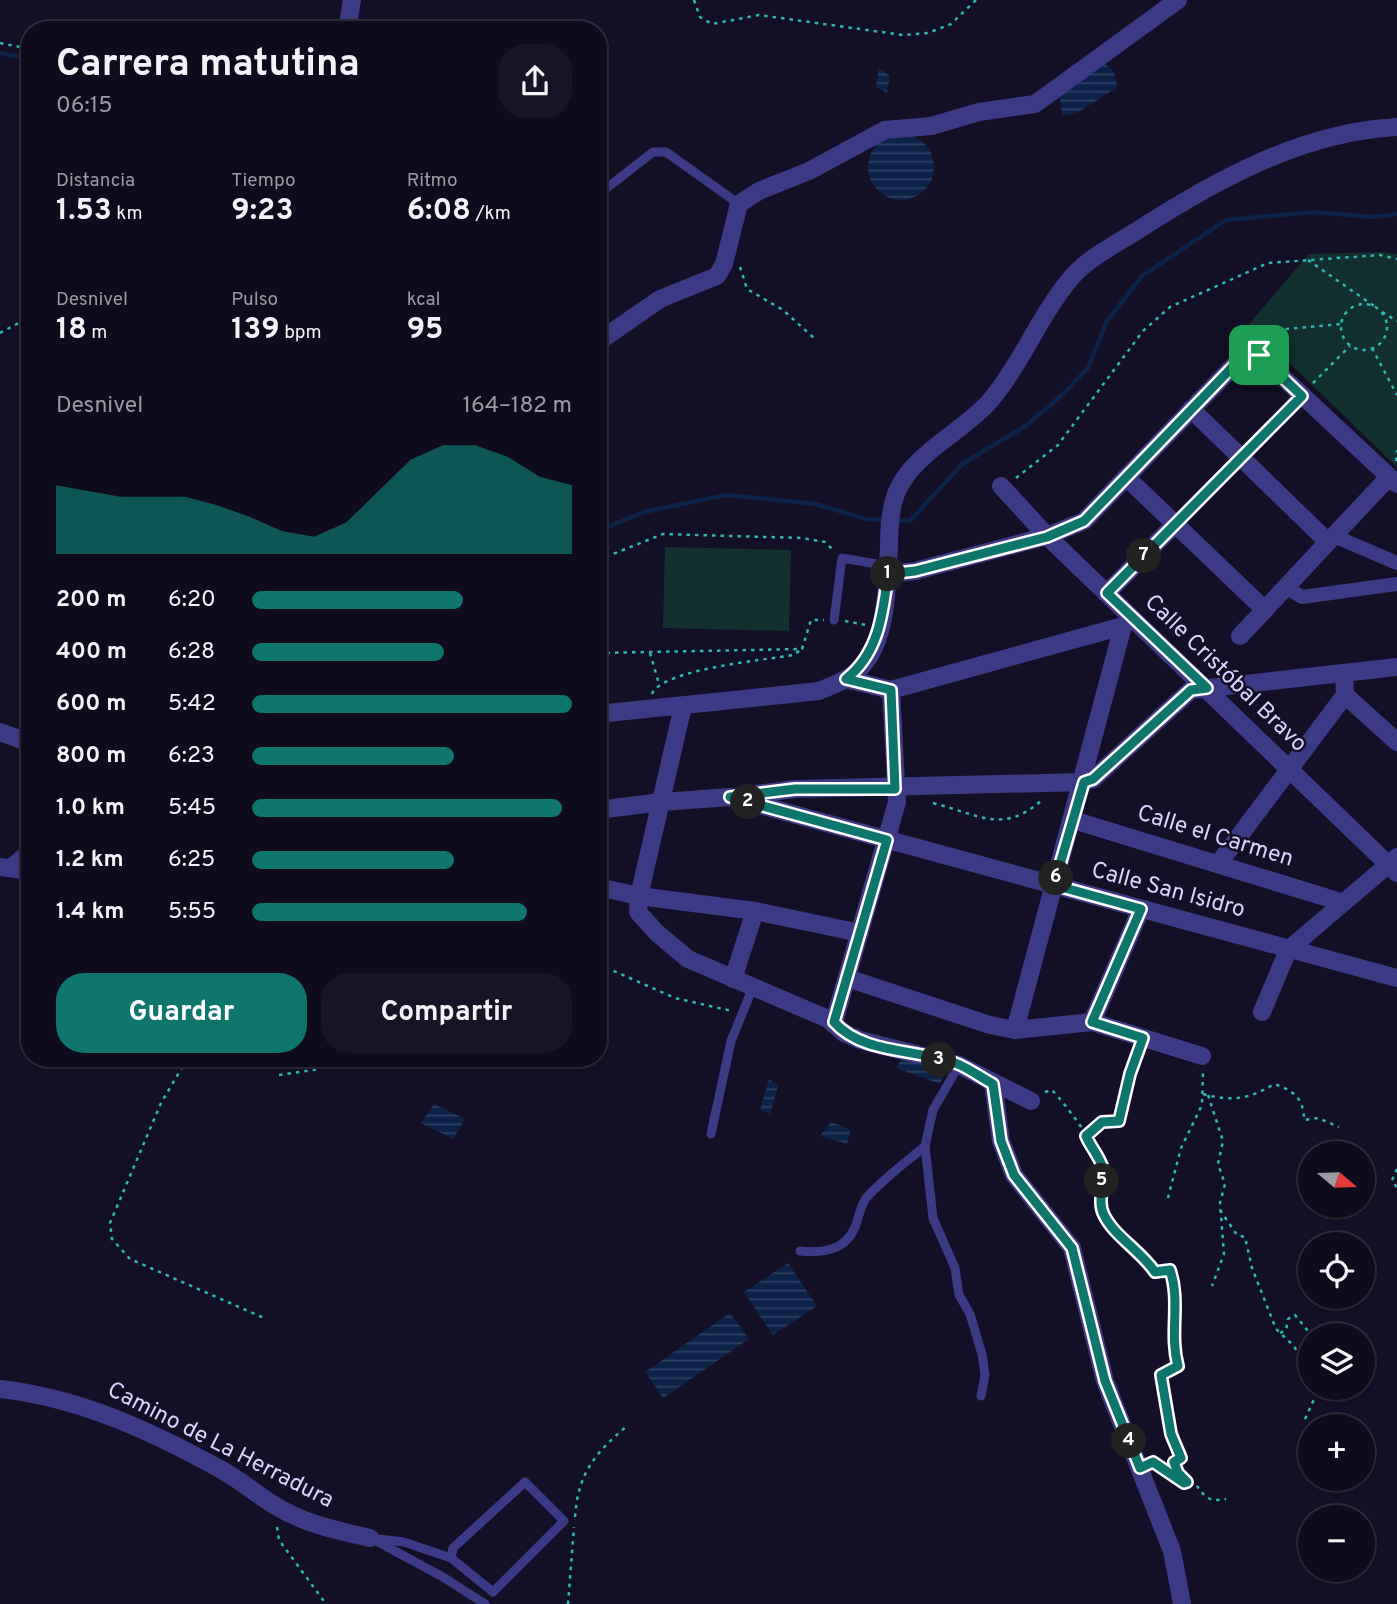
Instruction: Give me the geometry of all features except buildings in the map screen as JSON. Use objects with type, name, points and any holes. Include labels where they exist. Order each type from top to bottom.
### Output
[{"type":"street","points":[[348,21],[352,0]]},
{"type":"street","points":[[607,336],[660,299],[717,276],[728,250],[738,204],[759,191],[809,172],[885,130],[932,126],[979,112],[1035,104],[1178,0]]},
{"type":"street","points":[[607,713],[819,691],[846,679],[862,667],[879,628],[888,570],[893,505],[908,473],[989,401],[1072,277],[1097,256],[1210,184],[1311,142],[1365,128],[1397,127]]},
{"type":"street","points":[[888,570],[915,571],[1047,537],[1084,521],[1242,357],[1259,355],[1392,481],[1331,539],[1240,636]]},
{"type":"street","points":[[1107,593],[1302,396]]},
{"type":"street","points":[[1191,409],[1331,539],[1397,563]]},
{"type":"street","points":[[1126,477],[1265,610]]},
{"type":"street","name":"Calle Cristóbal Bravo","points":[[1001,486],[1047,537],[1107,593],[1127,622],[1207,688],[1289,769],[1394,865]]},
{"type":"street","points":[[1286,587],[1302,597],[1397,584]]},
{"type":"street","points":[[846,679],[891,690],[1127,622]]},
{"type":"street","points":[[1015,1030],[1127,622]]},
{"type":"street","points":[[730,797],[795,789],[895,789],[1084,782],[1093,779],[1191,690],[1397,667]]},
{"type":"street","points":[[1219,863],[1345,695],[1344,674]]},
{"type":"street","points":[[834,1022],[897,802],[891,690]]},
{"type":"street","points":[[1345,695],[1397,742]]},
{"type":"street","points":[[683,706],[639,896],[638,912],[657,933],[688,959],[834,1022],[844,1033],[860,1040],[959,1065],[1031,1101]]},
{"type":"street","points":[[0,732],[21,740]]},
{"type":"street","name":"Calle San Isidro","points":[[607,809],[730,797],[1397,978]]},
{"type":"street","name":"Calle el Carmen","points":[[1073,820],[1341,902]]},
{"type":"street","points":[[6,868],[21,858]]},
{"type":"street","points":[[1262,1012],[1288,950],[1341,902],[1394,865]]},
{"type":"street","points":[[607,889],[639,896],[755,911],[860,933]]},
{"type":"street","points":[[1092,1022],[1141,909]]},
{"type":"street","points":[[733,979],[755,911]]},
{"type":"street","points":[[846,978],[1015,1030],[1092,1022],[1202,1056]]},
{"type":"street","points":[[993,1084],[1001,1141],[1014,1175],[1072,1248],[1105,1381],[1172,1551],[1182,1604]]},
{"type":"street","name":"Camino de La Herradura","points":[[0,1389],[79,1404],[122,1419],[223,1471],[275,1506],[313,1525],[370,1538]]},
{"type":"lane","points":[[607,188],[653,152],[666,152],[738,204]]},
{"type":"lane","points":[[834,620],[842,558],[888,570]]},
{"type":"lane","points":[[711,1134],[731,1041],[753,987]]},
{"type":"lane","points":[[959,1065],[933,1110],[925,1146],[933,1218],[955,1268],[958,1294],[970,1314],[982,1354],[985,1375],[981,1396]]},
{"type":"lane","points":[[800,1251],[826,1253],[844,1243],[855,1228],[861,1205],[877,1186],[925,1146]]},
{"type":"lane","points":[[370,1538],[404,1542],[451,1558],[493,1592],[564,1521],[525,1482],[453,1548],[451,1558]]},
{"type":"lane","name":"Camino de La Herradura","points":[[370,1538],[443,1577],[485,1604]]},
{"type":"path","points":[[694,0],[700,17],[712,24],[759,15],[903,35],[928,33],[951,24],[976,0]]},
{"type":"path","points":[[0,43],[21,47]]},
{"type":"path","points":[[728,250],[738,264],[747,289],[783,310],[815,339]]},
{"type":"path","points":[[1001,486],[1058,445],[1143,331],[1170,307],[1245,271],[1268,263],[1380,255],[1397,259]]},
{"type":"path","points":[[1308,260],[1397,321]]},
{"type":"path","points":[[1369,304],[1376,307],[1387,325],[1383,339],[1365,350],[1350,345],[1343,336],[1341,324],[1347,311],[1353,306],[1369,304]]},
{"type":"path","points":[[0,333],[21,322]]},
{"type":"path","points":[[1242,357],[1253,332],[1341,324]]},
{"type":"path","points":[[1302,396],[1350,345]]},
{"type":"path","points":[[1372,348],[1397,395]]},
{"type":"path","points":[[607,556],[663,534],[802,538],[825,542],[842,558]]},
{"type":"path","points":[[650,709],[652,690],[659,684],[702,670],[793,655],[802,649],[811,620],[834,620],[879,628]]},
{"type":"path","points":[[607,653],[802,649]]},
{"type":"path","points":[[650,653],[659,684]]},
{"type":"path","points":[[915,788],[929,802],[1003,822],[1025,815],[1061,782]]},
{"type":"path","points":[[607,968],[675,998],[742,1014]]},
{"type":"path","points":[[1086,1136],[1102,1122],[1119,1121],[1130,1074],[1143,1038]]},
{"type":"path","points":[[1202,1056],[1205,1095],[1223,1141],[1218,1164],[1226,1184],[1220,1210],[1224,1254],[1212,1286]]},
{"type":"path","points":[[182,1067],[160,1103],[110,1223],[112,1239],[130,1259],[264,1318]]},
{"type":"path","points":[[279,1075],[322,1067]]},
{"type":"path","points":[[1205,1095],[1240,1099],[1258,1094],[1274,1084],[1296,1094],[1304,1108],[1304,1120],[1318,1118],[1339,1127]]},
{"type":"path","points":[[1031,1101],[1052,1090],[1086,1136],[1102,1166],[1101,1210],[1105,1219],[1125,1243],[1143,1254],[1155,1272],[1170,1270],[1176,1287],[1172,1345],[1178,1366],[1161,1375],[1161,1382],[1168,1403],[1171,1434],[1181,1458],[1174,1462],[1178,1473],[1187,1482]]},
{"type":"path","points":[[1168,1198],[1181,1148],[1205,1095]]},
{"type":"path","points":[[1397,1169],[1392,1180],[1397,1188]]},
{"type":"path","points":[[1220,1210],[1237,1235],[1245,1237],[1259,1287],[1280,1333],[1298,1353]]},
{"type":"path","points":[[1280,1333],[1286,1330],[1288,1319],[1295,1315],[1302,1323]]},
{"type":"path","points":[[568,1604],[576,1510],[582,1478],[600,1448],[627,1426]]},
{"type":"path","points":[[1140,1468],[1153,1462],[1187,1482],[1194,1482],[1207,1499],[1215,1502],[1226,1499]]},
{"type":"path","points":[[275,1506],[279,1540],[326,1604]]},
{"type":"green space","points":[[1309,254],[1397,254],[1397,467],[1249,324]]},
{"type":"green space","points":[[665,547],[791,550],[789,631],[663,628]]},
{"type":"water","points":[[1105,64],[1114,72],[1117,87],[1079,112],[1062,116],[1060,96]]},
{"type":"water","points":[[879,68],[890,76],[887,93],[876,87]]},
{"type":"water","points":[[901,134],[914,137],[924,144],[931,154],[934,167],[931,180],[924,190],[914,197],[901,200],[888,197],[878,190],[871,180],[868,167],[871,154],[878,144],[888,137]]},
{"type":"water","points":[[902,1058],[945,1072],[940,1084],[896,1068]]},
{"type":"water","points":[[769,1079],[778,1086],[770,1114],[760,1110]]},
{"type":"water","points":[[434,1104],[465,1119],[453,1139],[421,1123]]},
{"type":"water","points":[[831,1122],[851,1130],[847,1144],[820,1136]]},
{"type":"water","points":[[788,1263],[817,1306],[773,1335],[744,1292]]},
{"type":"water","points":[[730,1313],[749,1339],[663,1398],[645,1372]]},
{"type":"waterway","points":[[0,53],[21,57]]},
{"type":"waterway","points":[[896,520],[910,521],[962,464],[1027,425],[1063,394],[1088,368],[1107,321],[1142,276],[1226,220],[1314,212],[1373,217],[1397,214]]},
{"type":"waterway","points":[[607,527],[644,512],[726,495],[816,504],[866,519],[887,520]]},
{"type":"route","points":[[1259,355],[1302,396],[1107,593],[1207,688],[1191,690],[1093,779],[1084,782],[1054,885],[1141,909],[1092,1022],[1143,1038],[1130,1074],[1119,1121],[1102,1122],[1086,1136],[1102,1166],[1101,1210],[1105,1219],[1117,1229],[1125,1243],[1143,1254],[1155,1272],[1170,1270],[1176,1287],[1172,1345],[1178,1366],[1161,1375],[1171,1420],[1171,1434],[1181,1458],[1174,1462],[1178,1473],[1187,1482],[1184,1483],[1153,1462],[1140,1468],[1105,1381],[1072,1248],[1014,1175],[1001,1141],[993,1084],[959,1065],[860,1040],[844,1033],[834,1022],[887,840],[730,797],[795,789],[895,789],[894,708],[891,690],[846,679],[862,667],[877,637],[888,574],[915,571],[1047,537],[1084,521],[1242,357],[1259,355]]}]
